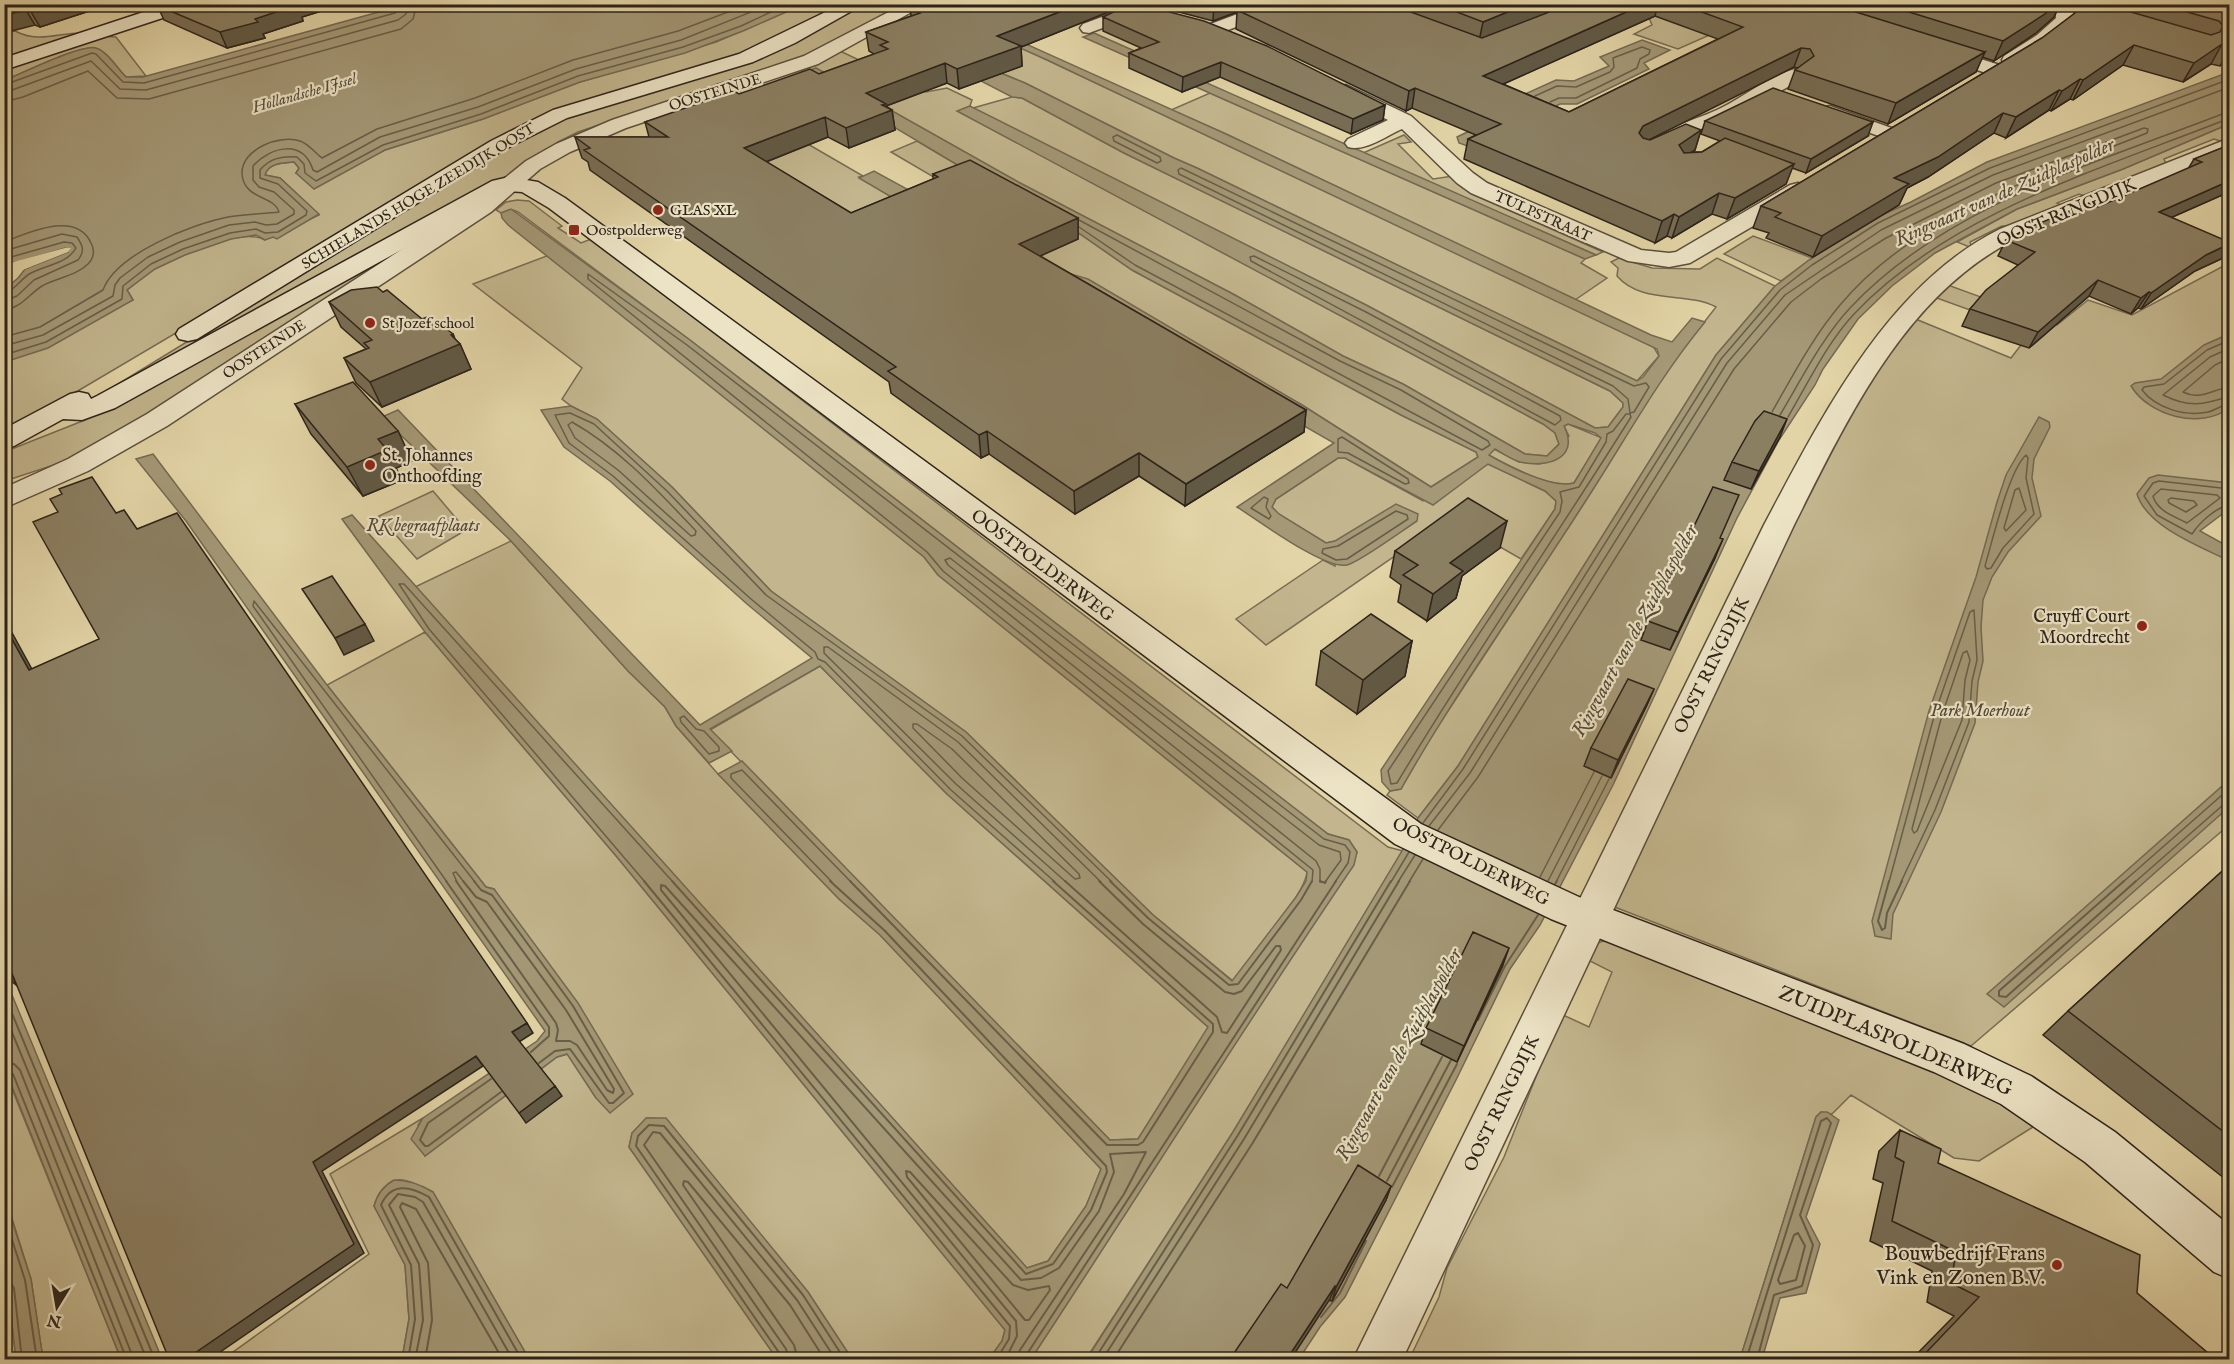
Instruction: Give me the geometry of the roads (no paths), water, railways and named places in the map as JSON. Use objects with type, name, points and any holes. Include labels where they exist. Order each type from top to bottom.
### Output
[{"type":"street","points":[[4,64],[187,4]]},
{"type":"street","name":"SCHIELANDS HOGE ZEEDIJK OOST","points":[[4,440],[61,411],[498,145],[560,114],[746,58],[789,39],[856,4]]},
{"type":"street","name":"OOSTEINDE","points":[[4,499],[78,465],[157,420],[483,207],[533,165],[586,136],[672,105],[747,83],[811,60],[918,4]]},
{"type":"street","points":[[1214,29],[1281,4]]},
{"type":"street","points":[[1977,81],[2043,39],[2065,19],[2063,6],[2084,13]]},
{"type":"street","points":[[1089,28],[1128,7],[1156,16]]},
{"type":"street","points":[[1191,24],[1214,29],[1244,42]]},
{"type":"street","points":[[1922,46],[1996,70]]},
{"type":"street","points":[[1645,152],[1677,134],[1727,113],[1795,75]]},
{"type":"street","name":"TULPSTRAAT","points":[[1330,83],[1404,120],[1465,178],[1479,188],[1577,231],[1636,255],[1652,259],[1682,258],[1813,181],[1788,176]]},
{"type":"street","points":[[1768,91],[1788,97]]},
{"type":"street","points":[[1808,104],[1890,134]]},
{"type":"street","points":[[1355,143],[1404,120]]},
{"type":"street","points":[[1870,146],[1910,122]]},
{"type":"street","points":[[1677,134],[1706,145]]},
{"type":"street","name":"OOST RINGDIJK","points":[[1377,1359],[1578,913],[1829,428],[1899,327],[1933,288],[1973,253],[2008,234],[2229,144]]},
{"type":"street","name":"OOSTEINDE","points":[[61,411],[82,412],[106,402],[485,194],[513,182]]},
{"type":"street","name":"OOSTPOLDERWEG","points":[[513,182],[530,187],[557,203],[1408,834],[1578,913]]},
{"type":"street","name":"ZUIDPLASPOLDERWEG","points":[[1578,913],[1949,1058],[2016,1090],[2100,1147],[2229,1256]]},
{"type":"water","name":"Hollandsche IJssel","points":[[404,5],[802,5],[685,53],[580,82],[483,119],[385,150],[314,189],[296,173],[299,168],[294,162],[273,166],[265,175],[280,178],[319,214],[277,239],[273,237],[265,240],[256,235],[231,239],[185,255],[155,269],[127,290],[133,300],[48,348],[5,362],[5,289],[25,269],[68,252],[65,248],[5,266],[5,80],[66,54],[89,48],[96,48],[104,53],[126,77],[143,77]]},
{"type":"water","points":[[931,8],[977,22],[1226,134],[1651,335],[1672,342],[1692,318],[1705,322],[1655,390],[1596,485],[1466,682],[1401,789],[1390,791],[1382,782],[1381,770],[1555,509],[1556,501],[1545,491],[1488,464],[1433,505],[1345,458],[1338,458],[1276,499],[1272,507],[1279,514],[1326,543],[1335,541],[1396,504],[1418,514],[1417,521],[1347,565],[1337,565],[1308,553],[1237,507],[1334,443],[1028,268],[883,242],[882,235],[895,199],[859,178],[874,171],[1053,269],[1088,279],[1302,405],[1431,487],[1478,457],[1476,452],[1401,415],[1132,270],[1080,234],[1030,208],[803,73],[816,68],[1020,183],[1233,294],[1343,356],[1403,384],[1525,454],[1547,456],[1559,444],[1555,433],[1543,424],[957,111],[970,106],[1368,306],[1595,428],[1608,427],[1623,407],[1623,403],[1610,391],[1124,153],[1022,98],[1012,97],[977,79],[991,69],[1025,83],[1174,158],[1637,381],[1643,377],[1659,356],[1657,349],[1047,60]],"holes":[[[1568,424],[1595,433],[1601,438],[1574,483],[1554,483],[1542,480],[1489,455],[1495,449],[1520,462],[1541,464],[1558,459],[1564,453],[1568,446],[1564,426]]]},
{"type":"water","points":[[1094,33],[1596,255],[1585,259],[1083,37]]},
{"type":"water","points":[[1642,40],[1670,50],[1644,63],[1649,69],[1577,104],[1560,104],[1470,147],[1459,143],[1457,137],[1530,102],[1525,94],[1556,80],[1574,81],[1609,66],[1600,57]]},
{"type":"water","name":"Ringvaart van de Zuidplaspolder","points":[[2229,72],[2229,124],[2123,169],[2017,209],[1935,253],[1892,286],[1858,319],[1823,369],[1779,440],[1737,518],[1613,785],[1540,925],[1510,969],[1345,1297],[1320,1327],[1299,1359],[1086,1360],[1233,1132],[1402,851],[1418,818],[1458,766],[1716,355],[1775,286],[1809,260],[1875,218],[1987,162]]},
{"type":"water","points":[[511,209],[690,340],[1328,834],[1349,840],[1357,852],[1354,865],[1031,1359],[989,1359],[1002,1341],[1005,1330],[617,857],[425,632],[342,519],[352,515],[1027,1268],[1048,1261],[1086,1206],[1101,1169],[880,935],[839,899],[718,774],[742,761],[1110,1140],[1138,1139],[1208,1027],[947,794],[820,666],[710,729],[732,751],[709,763],[676,726],[665,707],[628,671],[511,541],[382,417],[398,410],[700,725],[812,658],[747,604],[610,481],[564,447],[541,410],[571,406],[597,419],[672,487],[771,591],[966,732],[1152,914],[1232,981],[1296,897],[1306,881],[1307,872],[938,575],[924,557],[508,225],[501,213]]},
{"type":"water","points":[[2229,334],[2229,408],[2217,415],[2190,419],[2163,412],[2150,405],[2131,386],[2135,383],[2161,379],[2204,345]]},
{"type":"water","points":[[2039,417],[2049,422],[2050,427],[2034,459],[2032,478],[2041,516],[2008,552],[1992,577],[1983,600],[1981,627],[1983,661],[1978,682],[1975,723],[1941,812],[1893,914],[1891,939],[1875,936],[1872,921],[1929,711],[1976,577],[2006,475]]},
{"type":"water","points":[[153,454],[327,685],[486,887],[494,889],[578,1003],[633,1094],[610,1113],[596,1098],[567,1054],[557,1057],[425,1156],[411,1139],[423,1118],[537,1041],[545,1031],[186,521],[136,459]]},
{"type":"water","points":[[2158,475],[2229,483],[2229,509],[2200,531],[2229,547],[2229,561],[2163,526],[2143,506],[2137,494],[2149,478]]},
{"type":"water","points":[[2229,780],[2229,807],[2004,1007],[1987,994]]},
{"type":"water","points":[[5,978],[162,1359],[121,1359],[5,1069]]},
{"type":"water","points":[[1821,1112],[1827,1112],[1839,1120],[1806,1217],[1820,1244],[1806,1293],[1780,1298],[1762,1359],[1740,1359],[1816,1117]]},
{"type":"water","points":[[646,1118],[666,1118],[808,1292],[852,1359],[777,1359],[629,1147],[632,1133]]},
{"type":"water","points":[[394,1180],[414,1183],[433,1192],[529,1359],[402,1359],[409,1319],[405,1265],[374,1206],[381,1191]]},
{"type":"water","points":[[4,1196],[31,1279],[43,1359],[16,1359],[5,1279]]},
{"type":"place","name":"GLAS XL","points":[[658,210]]},
{"type":"place","name":"Oostpolderweg","points":[[574,230]]},
{"type":"place","name":"St Jozef school","points":[[370,323]]},
{"type":"place","name":"St. Johannes Onthoofding","points":[[370,465]]},
{"type":"place","name":"Cruyff Court Moordrecht","points":[[2142,626]]},
{"type":"place","name":"Bouwbedrijf Frans Vink en Zonen B.V.","points":[[2057,1265]]},
{"type":"park label","name":"RK begraafplaats","points":[[423,525]]},
{"type":"park label","name":"Park Moerhout","points":[[1980,710]]}]
